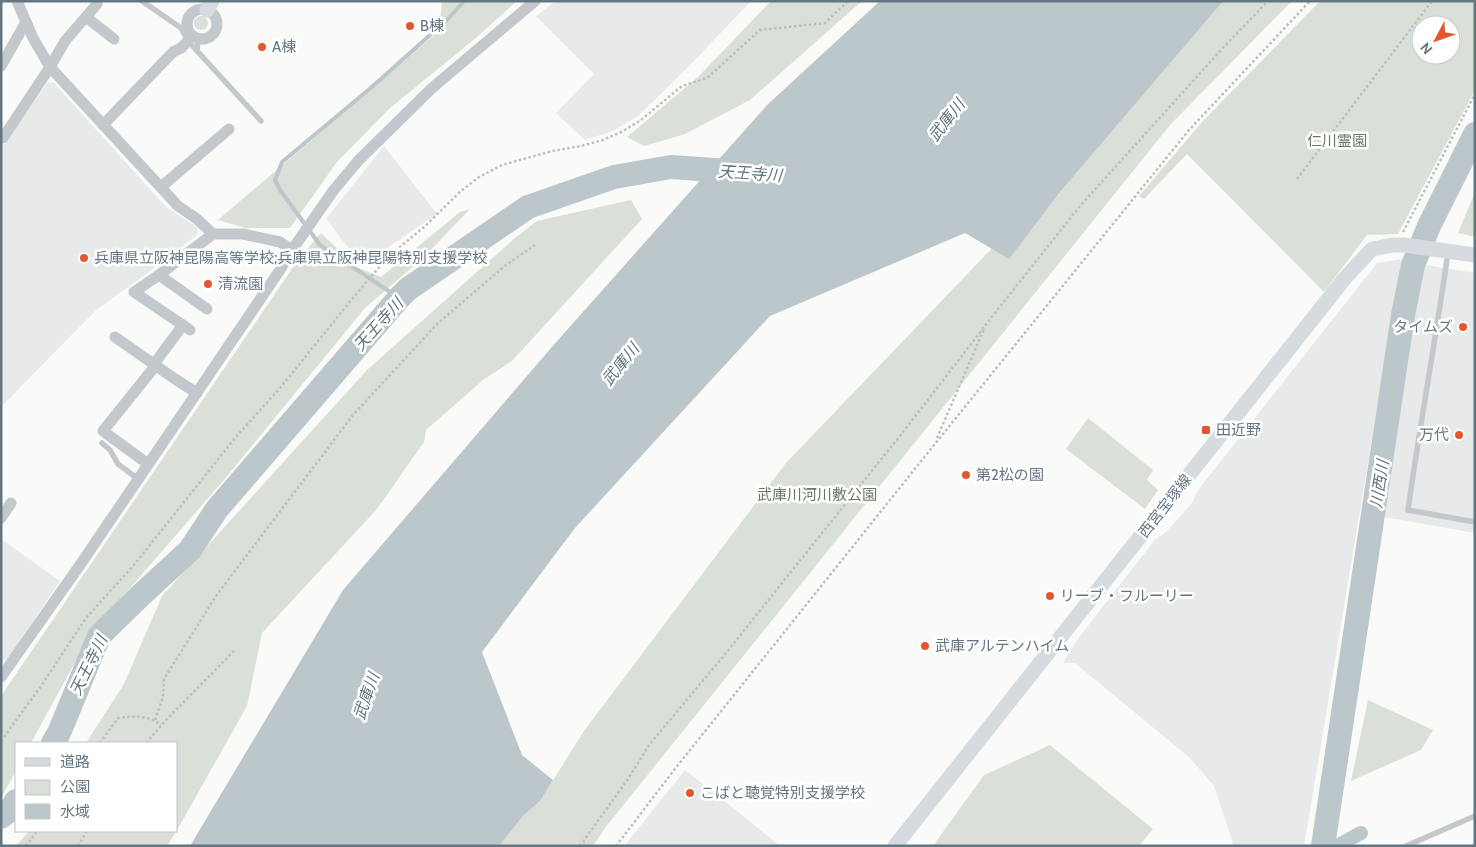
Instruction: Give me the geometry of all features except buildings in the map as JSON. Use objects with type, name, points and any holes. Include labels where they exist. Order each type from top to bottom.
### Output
[{"type":"main road","name":"西宮宝塚線","points":[[895,846],[1344,278],[1372,249],[1399,245],[1475,255]]},
{"type":"street","points":[[17,1],[33,38],[50,67],[178,206],[197,219],[213,234]]},
{"type":"street","points":[[1,677],[80,565],[333,191],[358,161],[431,89],[535,1]]},
{"type":"street","points":[[1,138],[3,138],[66,41],[97,4]]},
{"type":"street","points":[[103,125],[173,52],[193,40],[207,38],[214,32],[216,19],[211,12],[210,5],[194,12],[188,19],[188,28],[194,36],[193,40]]},
{"type":"street","points":[[86,17],[114,39]]},
{"type":"street","points":[[1,66],[26,22]]},
{"type":"street","points":[[161,187],[229,129]]},
{"type":"street","points":[[148,464],[103,431],[119,419],[144,388],[155,365],[186,328],[134,292],[213,234],[243,234],[280,242],[292,250]]},
{"type":"street","points":[[159,275],[207,309]]},
{"type":"street","points":[[115,337],[197,393]]},
{"type":"street","points":[[1,518],[11,503]]},
{"type":"lane","points":[[142,1],[181,28],[193,40],[197,51],[261,122]]},
{"type":"lane","points":[[193,40],[197,51]]},
{"type":"lane","points":[[1448,252],[1408,510],[1475,522]]},
{"type":"lane","points":[[102,443],[110,450],[118,464],[138,479]]},
{"type":"lane","points":[[1406,846],[1475,816]]},
{"type":"path","points":[[1,740],[41,686],[86,618],[134,565],[235,438],[280,388],[387,258],[424,227],[461,191],[479,177],[502,165],[552,151],[596,142],[623,131],[641,120],[682,86],[707,78],[760,30],[825,23],[848,1]]},
{"type":"path","points":[[580,846],[628,779],[649,745],[722,658],[903,432],[1080,206],[1268,1]]},
{"type":"path","points":[[616,846],[674,770],[935,443],[1189,130],[1310,1]]},
{"type":"path","points":[[1297,179],[1432,1]]},
{"type":"path","points":[[1399,245],[1404,230],[1475,94]]},
{"type":"path","points":[[155,720],[163,697],[164,679],[216,596],[353,415],[438,324],[506,265],[535,245]]},
{"type":"path","points":[[935,443],[986,325]]},
{"type":"path","points":[[147,742],[162,724],[234,651]]},
{"type":"path","points":[[101,742],[118,718],[134,716],[155,720],[162,724]]},
{"type":"path","points":[[26,846],[36,832]]},
{"type":"path","points":[[78,846],[86,832]]},
{"type":"shaded area","points":[[563,1],[751,1],[638,116],[613,131],[585,140],[556,113],[594,74],[536,16],[553,3]]},
{"type":"shaded area","name":"兵庫県立阪神昆陽高等学校;兵庫県立阪神昆陽特別支援学校","points":[[48,82],[54,83],[165,206],[198,228],[197,235],[96,310],[1,407],[1,145],[5,144]]},
{"type":"shaded area","points":[[384,146],[437,214],[362,265],[326,219]]},
{"type":"shaded area","points":[[1402,259],[1304,846],[1234,846],[1214,786],[1190,758],[1075,663],[1063,663],[1080,636],[1154,541],[1166,532],[1192,503],[1198,490],[1377,263]]},
{"type":"shaded area","points":[[1420,264],[1475,273],[1475,533],[1384,517]]},
{"type":"shaded area","points":[[1,539],[60,581],[8,658],[1,662]]},
{"type":"shaded area","name":"こばと聴覚特別支援学校","points":[[685,770],[742,815],[780,846],[624,846]]},
{"type":"green space","points":[[442,1],[517,1],[477,37],[390,108],[337,162],[290,228],[246,228],[218,220],[439,31]]},
{"type":"green space","points":[[771,1],[862,1],[750,100],[685,134],[644,146],[627,137],[699,76]]},
{"type":"green space","name":"武庫川河川敷公園","points":[[1200,1],[1292,1],[1170,125],[605,828],[593,846],[499,846],[523,816],[540,801],[584,731],[786,463],[999,241]]},
{"type":"green space","name":"仁川霊園","points":[[1320,1],[1475,1],[1475,90],[1398,234],[1367,235],[1324,292],[1187,154],[1144,199],[1139,196],[1202,122]]},
{"type":"green space","points":[[198,16],[204,16],[208,23],[204,30],[198,30],[194,26],[194,20]]},
{"type":"green space","points":[[1475,192],[1475,237],[1458,233]]},
{"type":"green space","points":[[631,200],[642,219],[512,361],[483,380],[426,430],[424,442],[377,509],[262,633],[247,706],[178,828],[178,742],[87,742],[124,684],[162,596],[367,370],[515,238],[537,221]]},
{"type":"green space","points":[[470,209],[423,258],[365,308],[223,481],[91,633],[32,742],[15,742],[15,773],[1,798],[1,696],[298,260],[321,233],[356,267],[381,277],[460,212]]},
{"type":"green space","points":[[1088,418],[1153,470],[1147,480],[1158,490],[1145,509],[1066,449]]},
{"type":"green space","points":[[1368,700],[1433,730],[1421,750],[1351,781]]},
{"type":"green space","points":[[1050,745],[1153,829],[1139,846],[933,846],[984,775]]},
{"type":"green space","points":[[28,832],[176,832],[167,846],[16,846]]},
{"type":"water","name":"武庫川","points":[[880,1],[1223,1],[1059,193],[1009,259],[965,233],[770,316],[575,528],[482,652],[522,755],[553,780],[540,801],[523,816],[499,846],[190,846],[343,590],[551,348],[767,105]]},
{"type":"waterway","points":[[399,298],[320,245],[280,190],[275,180],[282,162],[373,86],[448,19],[464,1]]},
{"type":"waterway","name":"川西川","points":[[1323,846],[1403,315],[1413,265],[1429,226],[1475,134]]},
{"type":"waterway","name":"天王寺川","points":[[54,742],[99,636],[190,550],[217,509],[408,289],[528,207],[614,177],[671,167],[743,172]]},
{"type":"waterway","name":"天王寺川","points":[[1,817],[12,808],[15,803]]},
{"type":"waterway","points":[[1337,846],[1361,833]]},
{"type":"place","name":"B棟","points":[[410,26]]},
{"type":"place","name":"A棟","points":[[262,47]]},
{"type":"place","name":"兵庫県立阪神昆陽高等学校;兵庫県立阪神昆陽特別支援学校","points":[[84,258]]},
{"type":"place","name":"清流園","points":[[208,284]]},
{"type":"place","name":"タイムズ","points":[[1463,327]]},
{"type":"place","name":"田近野","points":[[1206,430]]},
{"type":"place","name":"万代","points":[[1459,435]]},
{"type":"place","name":"第2松の園","points":[[966,475]]},
{"type":"place","name":"リーブ・フルーリー","points":[[1050,596]]},
{"type":"place","name":"武庫アルテンハイム","points":[[925,646]]},
{"type":"place","name":"こばと聴覚特別支援学校","points":[[690,793]]}]
